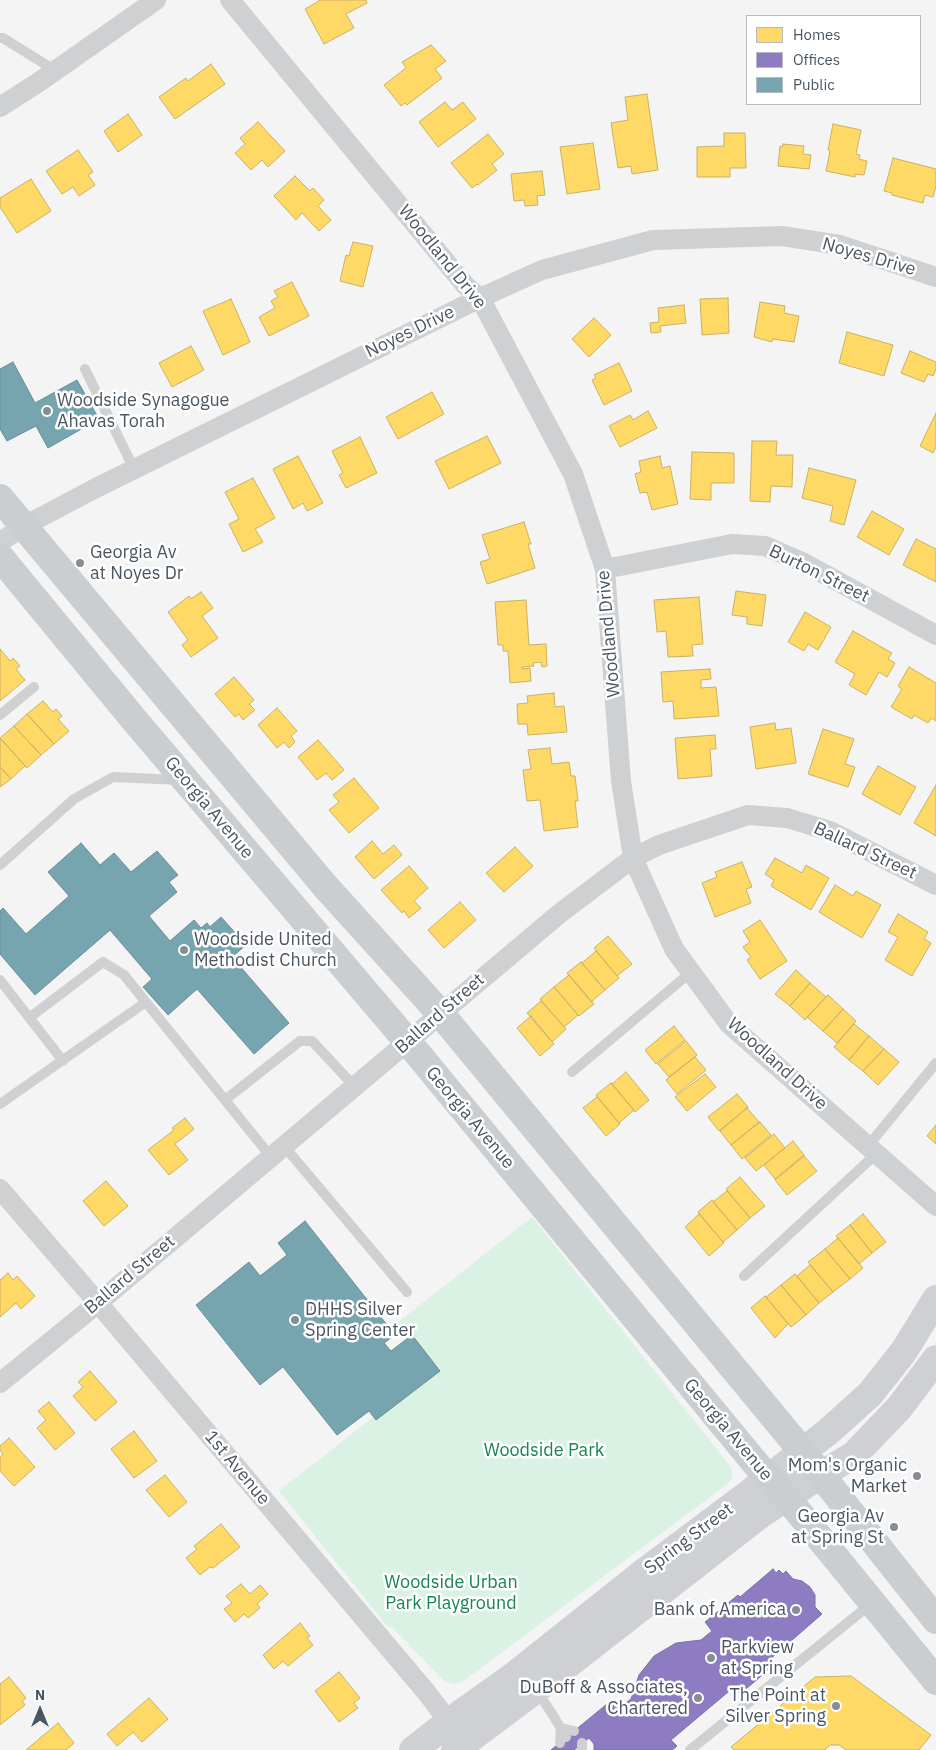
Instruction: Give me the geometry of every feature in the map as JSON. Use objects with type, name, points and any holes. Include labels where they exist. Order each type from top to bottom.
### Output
[{"type":"main road","points":[[0,498],[325,886],[440,1013],[802,1451],[936,1620]]},
{"type":"main road","name":"Georgia Avenue","points":[[0,557],[408,1042],[936,1681]]},
{"type":"main road","name":"Spring Street","points":[[412,1750],[460,1741],[535,1690],[745,1526],[776,1488],[802,1451],[829,1431],[870,1394],[904,1351],[936,1299]]},
{"type":"main road","name":"Spring Street","points":[[460,1741],[512,1678],[636,1579],[776,1488],[820,1474],[854,1454],[899,1408],[936,1359]]},
{"type":"street","points":[[0,107],[156,0]]},
{"type":"street","name":"Woodland Drive","points":[[230,0],[465,285],[480,298],[573,474],[605,569],[621,781],[633,858],[674,949],[729,1024],[936,1206]]},
{"type":"street","name":"Noyes Drive","points":[[0,542],[24,526],[134,469],[480,298],[542,270],[652,240],[782,236],[840,245],[936,277]]},
{"type":"street","name":"Burton Street","points":[[605,569],[732,544],[765,546],[812,568],[936,635]]},
{"type":"street","name":"Ballard Street","points":[[0,1383],[278,1152],[559,914],[633,858],[659,845],[748,815],[787,818],[830,831],[936,885]]},
{"type":"street","name":"1st Avenue","points":[[0,1189],[408,1670],[460,1741]]},
{"type":"lane","points":[[0,38],[56,70]]},
{"type":"lane","points":[[85,369],[134,469]]},
{"type":"lane","points":[[0,715],[34,687]]},
{"type":"lane","points":[[0,866],[74,799],[113,777],[186,780]]},
{"type":"lane","points":[[29,1018],[103,962],[124,976],[225,1100],[278,1152],[407,1292]]},
{"type":"lane","points":[[572,1072],[691,972]]},
{"type":"lane","points":[[0,980],[62,1061]]},
{"type":"lane","points":[[0,1104],[146,1002]]},
{"type":"lane","points":[[225,1100],[300,1041],[312,1041],[354,1087]]},
{"type":"lane","points":[[744,1276],[872,1150],[936,1063]]},
{"type":"lane","points":[[690,1750],[872,1603]]},
{"type":"lane","points":[[535,1690],[565,1735]]},
{"type":"green space","name":"Woodside Park","points":[[532,1217],[731,1467],[733,1476],[729,1483],[462,1682],[453,1684],[443,1680],[392,1627],[388,1627],[279,1491],[433,1370],[397,1323]]},
{"type":"building: Homes","points":[[319,0],[366,0],[367,3],[346,14],[354,28],[324,44],[305,9]]},
{"type":"building: Homes","points":[[431,45],[446,61],[435,69],[442,78],[407,105],[405,103],[401,106],[384,85],[406,68],[402,62]]},
{"type":"building: Homes","points":[[211,64],[225,84],[175,119],[159,97],[186,78],[188,81]]},
{"type":"building: Homes","points":[[647,94],[658,170],[632,174],[631,166],[618,168],[611,123],[628,120],[625,97]]},
{"type":"building: Homes","points":[[445,102],[452,110],[463,102],[476,119],[438,147],[419,122]]},
{"type":"building: Homes","points":[[128,114],[142,135],[118,152],[104,131]]},
{"type":"building: Homes","points":[[258,122],[285,151],[268,167],[262,160],[251,170],[235,153],[245,144],[240,138]]},
{"type":"building: Homes","points":[[833,124],[861,130],[856,154],[860,155],[859,159],[867,161],[864,175],[855,174],[855,177],[826,171]]},
{"type":"building: Homes","points":[[724,133],[745,133],[746,168],[730,168],[730,177],[697,177],[697,147],[724,146]]},
{"type":"building: Homes","points":[[488,134],[504,154],[492,164],[497,170],[472,188],[451,163]]},
{"type":"building: Homes","points":[[593,143],[600,189],[567,194],[560,147]]},
{"type":"building: Homes","points":[[783,144],[804,146],[803,154],[811,155],[809,169],[778,166],[780,146],[783,147]]},
{"type":"building: Homes","points":[[78,150],[93,172],[88,175],[95,185],[79,196],[73,187],[62,194],[46,171]]},
{"type":"building: Homes","points":[[893,158],[936,169],[936,186],[933,197],[925,195],[923,203],[884,191]]},
{"type":"building: Homes","points":[[542,171],[545,195],[537,196],[538,205],[525,206],[524,200],[514,201],[511,174]]},
{"type":"building: Homes","points":[[295,176],[310,191],[313,188],[324,200],[318,206],[331,220],[319,231],[302,213],[296,220],[274,196]]},
{"type":"building: Homes","points":[[31,179],[51,211],[17,233],[0,207],[0,198]]},
{"type":"building: Homes","points":[[353,242],[373,246],[363,287],[340,281],[346,255],[349,256]]},
{"type":"building: Homes","points":[[292,282],[309,316],[269,336],[259,317],[275,308],[271,301],[278,297],[274,291]]},
{"type":"building: Homes","points":[[728,298],[729,333],[702,335],[700,299]]},
{"type":"building: Homes","points":[[231,299],[250,342],[223,355],[203,311]]},
{"type":"building: Homes","points":[[760,302],[785,306],[784,313],[799,316],[794,342],[773,339],[772,342],[754,337]]},
{"type":"building: Homes","points":[[684,305],[686,323],[660,326],[661,332],[651,333],[650,323],[659,322],[658,308]]},
{"type":"building: Homes","points":[[594,318],[611,335],[589,357],[572,339]]},
{"type":"building: Homes","points":[[847,332],[893,345],[884,376],[839,363]]},
{"type":"building: Homes","points":[[191,346],[204,370],[172,387],[159,363]]},
{"type":"building: Homes","points":[[910,351],[936,362],[933,376],[928,374],[924,382],[901,373]]},
{"type":"building: Homes","points":[[619,363],[632,391],[604,405],[592,380],[596,378],[594,375]]},
{"type":"building: Homes","points":[[432,392],[444,414],[398,439],[386,417]]},
{"type":"building: Homes","points":[[648,411],[657,428],[620,447],[609,426],[630,415],[633,420]]},
{"type":"building: Homes","points":[[936,413],[936,447],[933,453],[920,446]]},
{"type":"building: Homes","points":[[487,436],[501,463],[449,489],[435,461]]},
{"type":"building: Homes","points":[[360,437],[377,473],[346,488],[339,475],[343,473],[332,451]]},
{"type":"building: Homes","points":[[752,441],[777,441],[776,455],[793,455],[792,487],[771,486],[770,502],[750,501]]},
{"type":"building: Homes","points":[[692,452],[734,453],[734,483],[711,483],[711,500],[690,499]]},
{"type":"building: Homes","points":[[298,456],[323,503],[307,511],[303,503],[293,509],[273,469]]},
{"type":"building: Homes","points":[[660,456],[662,468],[670,466],[678,504],[652,510],[647,492],[640,493],[635,474],[641,472],[639,461]]},
{"type":"building: Homes","points":[[809,468],[856,480],[844,525],[830,521],[833,506],[802,498]]},
{"type":"building: Homes","points":[[253,478],[275,518],[255,529],[263,542],[243,552],[229,524],[239,519],[225,492]]},
{"type":"building: Homes","points":[[872,511],[904,529],[889,555],[857,537]]},
{"type":"building: Homes","points":[[524,522],[531,544],[528,544],[535,568],[487,584],[480,562],[490,559],[482,535]]},
{"type":"building: Homes","points":[[916,539],[936,549],[936,582],[903,565]]},
{"type":"building: Homes","points":[[736,591],[766,595],[762,626],[747,624],[747,617],[732,615]]},
{"type":"building: Homes","points":[[201,592],[213,608],[202,616],[218,638],[191,657],[182,645],[188,640],[168,612],[189,596],[191,599]]},
{"type":"building: Homes","points":[[699,597],[703,644],[692,645],[693,656],[668,657],[666,631],[657,632],[654,600]]},
{"type":"building: Homes","points":[[526,600],[529,645],[546,644],[547,666],[542,667],[541,662],[533,663],[534,666],[522,667],[522,669],[530,668],[531,681],[510,683],[508,651],[503,651],[503,645],[498,645],[495,602]]},
{"type":"building: Homes","points":[[805,612],[831,627],[818,650],[808,644],[804,651],[788,642]]},
{"type":"building: Homes","points":[[853,631],[892,653],[888,659],[895,663],[887,677],[879,672],[866,695],[849,685],[855,674],[835,662]]},
{"type":"building: Homes","points":[[0,649],[10,661],[13,658],[20,666],[16,669],[25,680],[0,701]]},
{"type":"building: Homes","points":[[909,667],[936,683],[936,721],[931,718],[928,723],[914,715],[912,719],[891,707],[902,689],[898,686]]},
{"type":"building: Homes","points":[[710,669],[711,679],[701,680],[701,688],[716,687],[719,716],[674,719],[673,701],[663,702],[661,672]]},
{"type":"building: Homes","points":[[234,677],[254,700],[249,704],[255,710],[243,720],[239,714],[235,717],[215,694]]},
{"type":"building: Homes","points":[[554,693],[555,707],[564,706],[567,732],[528,735],[527,724],[518,724],[517,704],[528,703],[527,696]]},
{"type":"building: Homes","points":[[43,701],[53,712],[56,709],[62,716],[58,719],[69,731],[54,744],[27,714]]},
{"type":"building: Homes","points":[[277,708],[297,731],[291,736],[295,742],[289,748],[284,742],[277,748],[258,725]]},
{"type":"building: Homes","points":[[27,714],[54,744],[41,755],[14,726]]},
{"type":"building: Homes","points":[[775,723],[776,730],[791,728],[796,763],[756,769],[750,727]]},
{"type":"building: Homes","points":[[14,726],[41,755],[27,768],[0,738]]},
{"type":"building: Homes","points":[[823,729],[854,739],[845,764],[855,767],[848,787],[808,774]]},
{"type":"building: Homes","points":[[715,735],[716,749],[710,749],[712,776],[678,779],[675,738]]},
{"type":"building: Homes","points":[[0,738],[25,766],[11,779],[0,767]]},
{"type":"building: Homes","points":[[318,740],[344,770],[332,780],[326,773],[317,780],[298,757]]},
{"type":"building: Homes","points":[[550,748],[552,764],[569,762],[571,776],[575,776],[578,801],[575,801],[578,827],[544,831],[540,800],[527,801],[523,770],[531,769],[528,750]]},
{"type":"building: Homes","points":[[878,766],[916,787],[900,815],[862,794]]},
{"type":"building: Homes","points":[[0,767],[11,779],[0,787]]},
{"type":"building: Homes","points":[[354,778],[379,808],[349,833],[329,810],[339,802],[333,795]]},
{"type":"building: Homes","points":[[936,785],[936,836],[914,823]]},
{"type":"building: Homes","points":[[372,841],[383,854],[394,845],[402,855],[374,879],[355,857]]},
{"type":"building: Homes","points":[[515,847],[533,866],[504,892],[486,873]]},
{"type":"building: Homes","points":[[775,858],[802,873],[806,865],[829,878],[811,910],[771,886],[774,880],[765,874]]},
{"type":"building: Homes","points":[[742,862],[752,887],[746,889],[751,903],[715,917],[702,883],[717,877],[715,872]]},
{"type":"building: Homes","points":[[409,866],[428,888],[414,901],[421,908],[409,918],[381,890]]},
{"type":"building: Homes","points":[[835,885],[853,896],[856,891],[881,905],[862,938],[819,912]]},
{"type":"building: Homes","points":[[460,902],[476,920],[444,948],[428,930]]},
{"type":"building: Homes","points":[[898,914],[928,932],[924,939],[931,943],[912,976],[885,960],[898,937],[888,932]]},
{"type":"building: Homes","points":[[760,920],[787,961],[760,979],[747,960],[751,957],[743,947],[750,942],[743,931]]},
{"type":"building: Homes","points":[[608,936],[632,964],[617,976],[594,948]]},
{"type":"building: Homes","points":[[596,951],[619,978],[605,990],[582,963]]},
{"type":"building: Homes","points":[[581,962],[605,990],[591,1002],[567,973]]},
{"type":"building: Homes","points":[[796,970],[810,983],[790,1006],[775,994]]},
{"type":"building: Homes","points":[[569,975],[594,1004],[579,1016],[554,987]]},
{"type":"building: Homes","points":[[810,983],[826,997],[805,1020],[790,1006]]},
{"type":"building: Homes","points":[[554,987],[578,1015],[564,1027],[540,999]]},
{"type":"building: Homes","points":[[828,995],[843,1009],[823,1031],[807,1017]]},
{"type":"building: Homes","points":[[541,1001],[566,1029],[552,1042],[527,1013]]},
{"type":"building: Homes","points":[[843,1009],[856,1021],[837,1043],[823,1031]]},
{"type":"building: Homes","points":[[531,1016],[554,1044],[540,1056],[517,1028]]},
{"type":"building: Homes","points":[[854,1024],[869,1036],[849,1060],[834,1047]]},
{"type":"building: Homes","points":[[674,1026],[685,1040],[656,1064],[645,1050]]},
{"type":"building: Homes","points":[[869,1036],[884,1049],[863,1071],[849,1060]]},
{"type":"building: Homes","points":[[686,1041],[697,1055],[669,1077],[658,1064]]},
{"type":"building: Homes","points":[[884,1049],[899,1062],[878,1085],[863,1071]]},
{"type":"building: Homes","points":[[695,1057],[706,1070],[677,1094],[666,1080]]},
{"type":"building: Homes","points":[[626,1072],[649,1100],[635,1112],[612,1084]]},
{"type":"building: Homes","points":[[705,1074],[716,1087],[687,1111],[675,1097]]},
{"type":"building: Homes","points":[[611,1083],[634,1110],[619,1123],[596,1095]]},
{"type":"building: Homes","points":[[737,1094],[748,1107],[719,1131],[708,1117]]},
{"type":"building: Homes","points":[[597,1097],[620,1124],[606,1136],[583,1108]]},
{"type":"building: Homes","points":[[747,1108],[759,1122],[731,1145],[720,1131]]},
{"type":"building: Homes","points":[[185,1118],[194,1129],[175,1144],[188,1160],[169,1175],[148,1150],[174,1130],[172,1128]]},
{"type":"building: Homes","points":[[760,1122],[771,1135],[742,1159],[731,1145]]},
{"type":"building: Homes","points":[[936,1125],[936,1144],[927,1136]]},
{"type":"building: Homes","points":[[774,1134],[785,1148],[756,1171],[745,1158]]},
{"type":"building: Homes","points":[[793,1141],[804,1155],[775,1179],[764,1165]]},
{"type":"building: Homes","points":[[804,1156],[817,1171],[787,1195],[775,1180]]},
{"type":"building: Homes","points":[[740,1177],[765,1206],[750,1218],[726,1189]]},
{"type":"building: Homes","points":[[106,1181],[128,1206],[104,1226],[83,1201]]},
{"type":"building: Homes","points":[[727,1191],[750,1218],[737,1230],[713,1202]]},
{"type":"building: Homes","points":[[712,1200],[737,1230],[723,1242],[698,1212]]},
{"type":"building: Homes","points":[[699,1214],[724,1243],[709,1256],[685,1227]]},
{"type":"building: Homes","points":[[863,1214],[886,1242],[872,1253],[850,1225]]},
{"type":"building: Homes","points":[[850,1225],[872,1253],[859,1264],[836,1236]]},
{"type":"building: Homes","points":[[838,1238],[863,1268],[850,1279],[825,1249]]},
{"type":"building: Homes","points":[[825,1249],[850,1279],[833,1292],[808,1262]]},
{"type":"building: Homes","points":[[810,1265],[833,1292],[819,1303],[797,1276]]},
{"type":"building: Homes","points":[[8,1273],[13,1280],[17,1276],[35,1296],[21,1309],[16,1303],[0,1317],[0,1280]]},
{"type":"building: Homes","points":[[795,1274],[819,1303],[806,1315],[781,1285]]},
{"type":"building: Homes","points":[[781,1285],[806,1315],[791,1327],[766,1297]]},
{"type":"building: Homes","points":[[765,1296],[788,1324],[775,1338],[751,1308]]},
{"type":"building: Homes","points":[[90,1371],[117,1402],[95,1421],[73,1396],[83,1387],[78,1382]]},
{"type":"building: Homes","points":[[49,1402],[75,1433],[55,1450],[37,1428],[46,1420],[38,1411]]},
{"type":"building: Homes","points":[[134,1431],[157,1461],[134,1478],[111,1449]]},
{"type":"building: Homes","points":[[9,1438],[35,1467],[14,1486],[0,1471],[0,1457],[3,1454],[0,1446]]},
{"type":"building: Homes","points":[[165,1475],[187,1502],[169,1517],[146,1490]]},
{"type":"building: Homes","points":[[221,1524],[240,1547],[213,1568],[210,1567],[200,1575],[186,1558],[197,1549],[194,1546]]},
{"type":"building: Homes","points":[[241,1584],[250,1594],[260,1585],[268,1594],[257,1604],[260,1608],[248,1618],[244,1614],[235,1622],[224,1609],[232,1603],[226,1596]]},
{"type":"building: Homes","points":[[300,1623],[310,1636],[307,1638],[313,1645],[288,1666],[283,1661],[274,1669],[263,1655]]},
{"type":"building: Homes","points":[[339,1672],[360,1698],[354,1703],[358,1708],[339,1722],[315,1691]]},
{"type":"building: Homes","name":"The Point at Silver Spring","points":[[851,1676],[931,1735],[919,1750],[846,1750],[839,1745],[830,1745],[825,1750],[734,1750],[731,1747],[815,1677]]},
{"type":"building: Homes","points":[[9,1677],[26,1698],[22,1701],[25,1705],[0,1725],[0,1684]]},
{"type":"building: Homes","points":[[149,1698],[168,1719],[142,1742],[133,1732],[117,1746],[107,1734]]},
{"type":"building: Homes","points":[[58,1723],[74,1743],[66,1750],[26,1750]]},
{"type":"building: Offices","name":"Parkview at Spring","points":[[773,1569],[776,1573],[779,1570],[783,1574],[786,1571],[793,1579],[802,1581],[810,1587],[815,1595],[815,1607],[822,1614],[768,1661],[773,1666],[740,1694],[734,1687],[671,1740],[677,1746],[672,1750],[594,1750],[594,1744],[589,1738],[574,1750],[551,1750],[613,1699],[620,1707],[631,1699],[639,1675],[654,1656],[676,1643],[701,1640],[712,1631],[705,1622],[738,1595],[740,1597]]},
{"type":"building: Public","name":"Woodside Synagogue Ahavas Torah","points":[[13,362],[35,403],[77,380],[99,419],[48,448],[36,426],[7,441],[0,429],[0,369]]},
{"type":"building: Public","name":"Woodside United Methodist Church","points":[[81,843],[100,865],[114,853],[131,872],[157,851],[178,875],[169,882],[177,892],[149,916],[170,941],[194,920],[201,928],[207,923],[210,927],[221,917],[246,945],[232,957],[289,1023],[254,1054],[197,989],[168,1015],[143,987],[152,979],[110,930],[35,995],[0,954],[0,911],[3,908],[26,934],[69,896],[48,872]]},
{"type":"building: Public","name":"DHHS Silver Spring Center","points":[[305,1221],[395,1335],[384,1343],[391,1351],[412,1335],[440,1371],[376,1420],[369,1411],[337,1435],[283,1367],[260,1385],[196,1305],[249,1262],[260,1276],[287,1255],[278,1243]]},
{"type":"place","name":"Woodside Synagogue Ahavas Torah","points":[[47,411]]},
{"type":"place","name":"Georgia Av at Noyes Dr","points":[[80,563]]},
{"type":"place","name":"Woodside United Methodist Church","points":[[184,950]]},
{"type":"place","name":"DHHS Silver Spring Center","points":[[295,1320]]},
{"type":"place","name":"Mom's Organic Market","points":[[917,1476]]},
{"type":"place","name":"Georgia Av at Spring St","points":[[894,1527]]},
{"type":"place","name":"Bank of America","points":[[796,1610]]},
{"type":"place","name":"Parkview at Spring","points":[[711,1658]]},
{"type":"place","name":"DuBoff & Associates, Chartered","points":[[698,1698]]},
{"type":"place","name":"The Point at Silver Spring","points":[[836,1706]]},
{"type":"park label","name":"Woodside Urban Park Playground","points":[[451,1594]]}]
